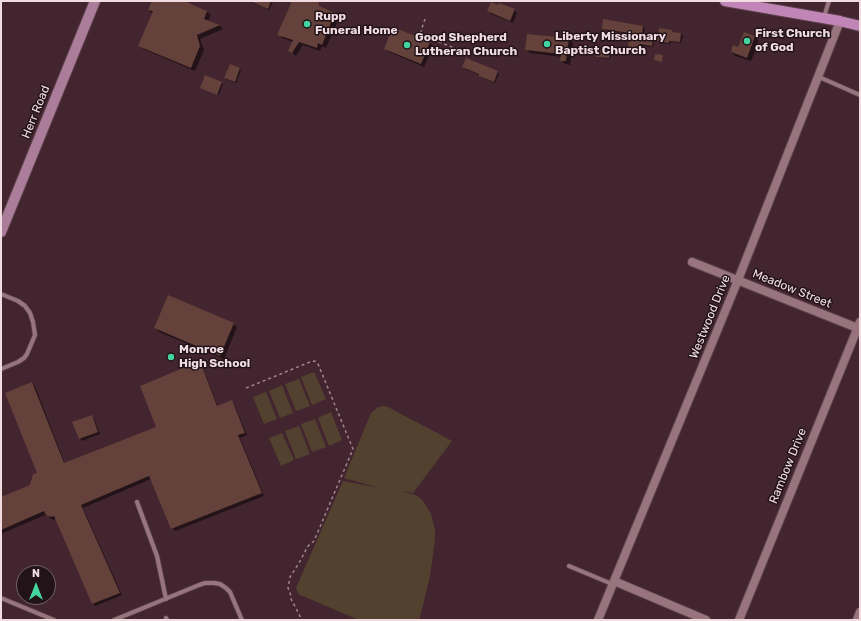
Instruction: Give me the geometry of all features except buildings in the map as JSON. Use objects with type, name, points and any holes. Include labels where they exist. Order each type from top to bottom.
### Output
[{"type":"main road","points":[[725,1],[840,21]]},
{"type":"main road","points":[[757,1],[860,26]]},
{"type":"street","name":"Herr Road","points":[[1,232],[94,1]]},
{"type":"street","name":"Westwood Drive","points":[[598,620],[738,280],[840,21]]},
{"type":"street","name":"Meadow Street","points":[[692,262],[859,326]]},
{"type":"street","name":"Rambow Drive","points":[[739,620],[859,326]]},
{"type":"street","points":[[613,583],[706,620]]},
{"type":"street","points":[[857,620],[860,612]]},
{"type":"lane","points":[[824,18],[829,1]]},
{"type":"lane","points":[[819,77],[860,94]]},
{"type":"lane","points":[[1,294],[18,301],[25,306],[30,313],[35,335],[24,358],[1,369]]},
{"type":"lane","points":[[137,502],[157,556],[166,599]]},
{"type":"lane","points":[[569,566],[613,583]]},
{"type":"lane","points":[[114,620],[205,583],[220,584],[226,588],[230,592],[242,620]]},
{"type":"lane","points":[[1,598],[54,620]]},
{"type":"path","points":[[425,19],[420,34],[454,48]]},
{"type":"path","points":[[246,388],[315,361],[318,364],[353,450],[314,541],[308,546],[290,577],[288,588],[291,599],[302,620]]},
{"type":"shaded area","points":[[314,372],[326,399],[312,405],[301,377]]},
{"type":"shaded area","points":[[299,379],[310,406],[296,411],[285,384]]},
{"type":"shaded area","points":[[282,385],[293,413],[280,418],[269,391]]},
{"type":"shaded area","points":[[266,392],[277,419],[264,424],[253,397]]},
{"type":"shaded area","points":[[378,407],[388,407],[452,441],[413,493],[400,491],[416,495],[422,500],[431,514],[435,530],[430,576],[419,620],[359,620],[298,594],[296,588],[343,481],[380,488],[344,478],[371,413]]},
{"type":"shaded area","points":[[331,412],[342,440],[329,446],[318,418]]},
{"type":"shaded area","points":[[315,419],[326,447],[312,452],[301,424]]},
{"type":"shaded area","points":[[299,426],[310,454],[296,459],[285,431]]},
{"type":"shaded area","points":[[282,433],[294,460],[281,466],[269,438]]},
{"type":"place","name":"Rupp Funeral Home","points":[[307,24]]},
{"type":"place","name":"First Church of God","points":[[747,41]]},
{"type":"place","name":"Liberty Missionary Baptist Church","points":[[547,44]]},
{"type":"place","name":"Good Shepherd Lutheran Church","points":[[407,45]]},
{"type":"place","name":"Monroe High School","points":[[171,357]]}]
